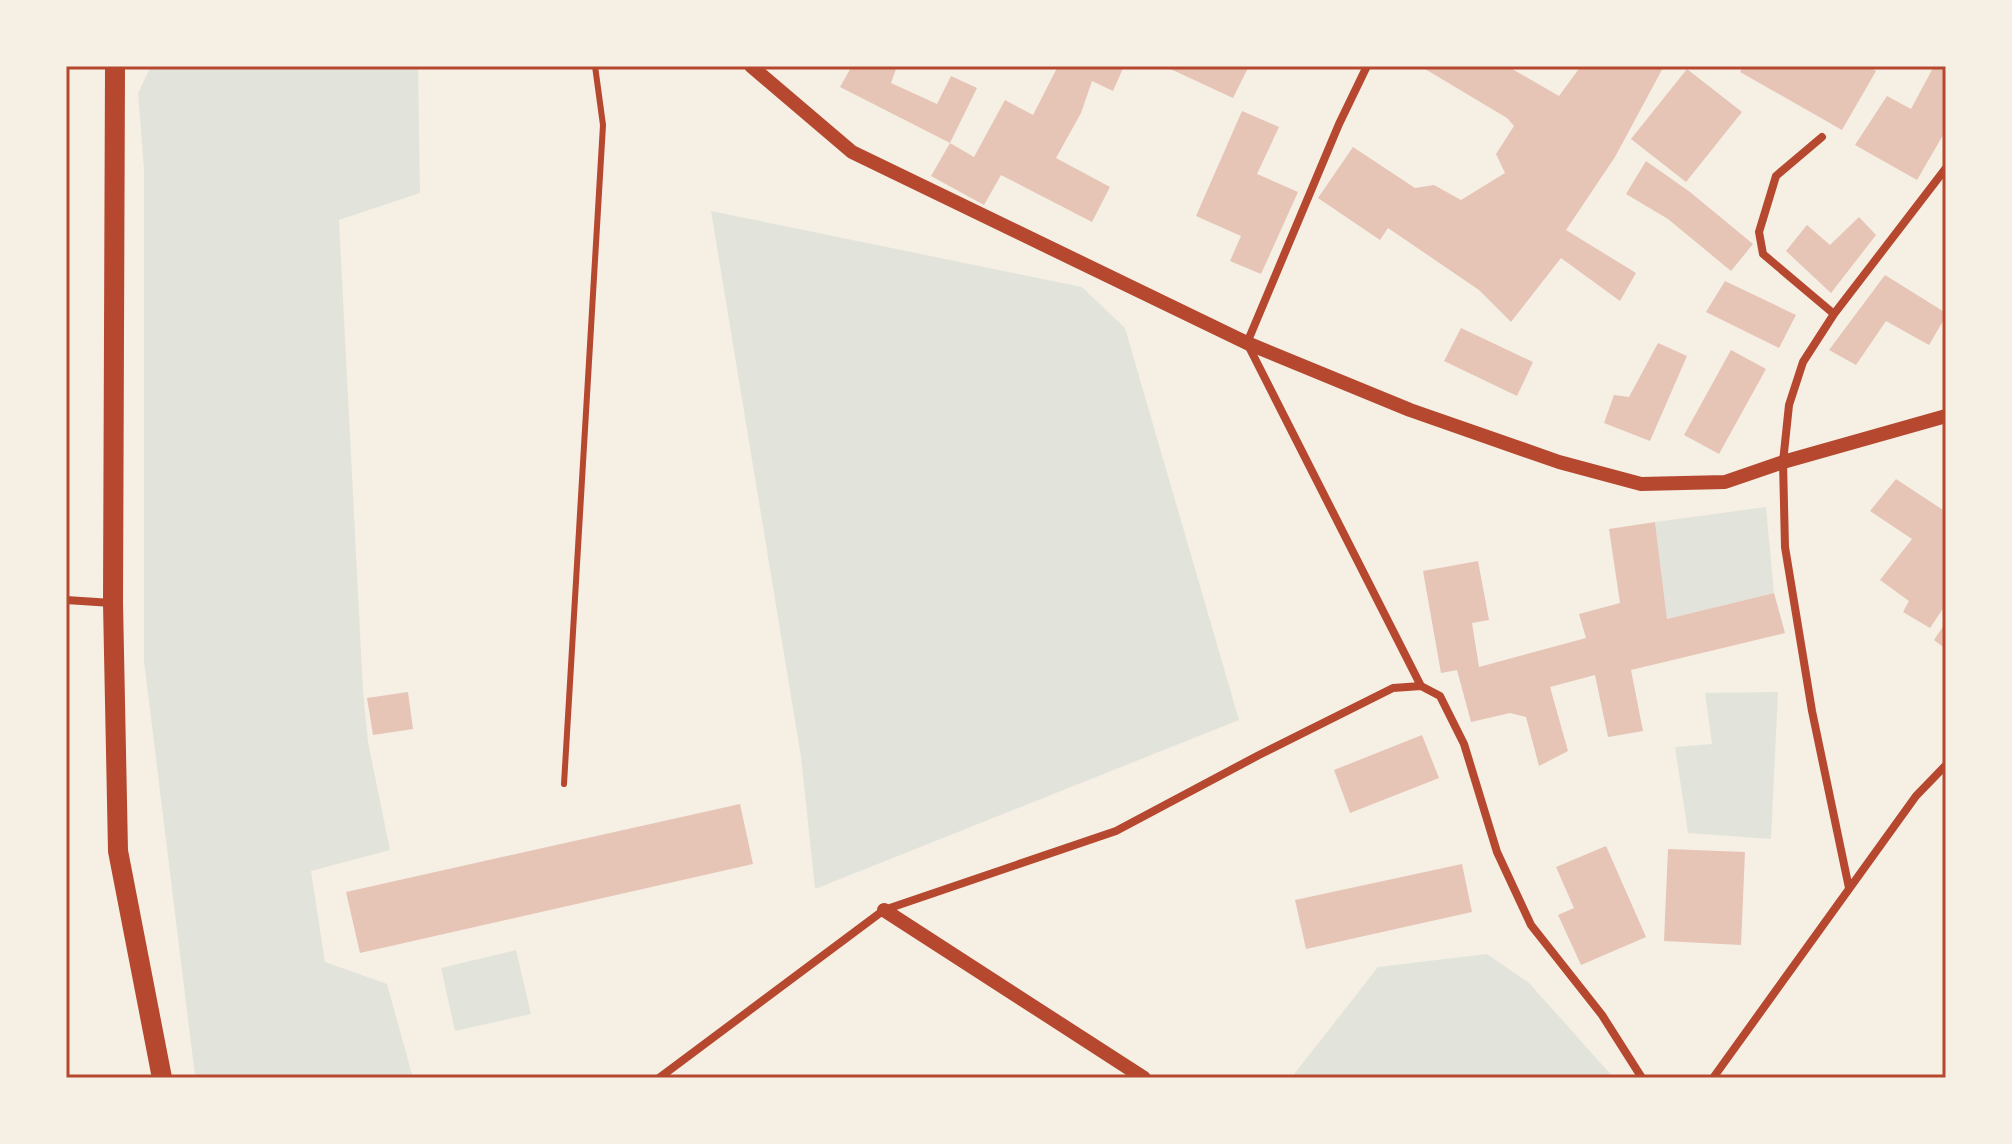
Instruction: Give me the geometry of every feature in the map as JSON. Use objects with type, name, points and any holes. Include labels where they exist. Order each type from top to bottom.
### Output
[{"type":"main road","points":[[115,66],[113,603],[118,851],[162,1078]]},
{"type":"street","points":[[751,66],[852,152],[1247,343],[1410,410],[1559,462],[1641,484],[1725,482],[1783,462],[1946,416]]},
{"type":"street","points":[[1367,66],[1339,124],[1247,343],[1421,686]]},
{"type":"street","points":[[1822,137],[1776,176],[1759,232],[1763,254],[1834,314]]},
{"type":"street","points":[[1849,888],[1812,711],[1785,547],[1783,462],[1789,405],[1803,362],[1834,314],[1946,168]]},
{"type":"street","points":[[66,600],[113,603]]},
{"type":"street","points":[[659,1078],[884,910],[1116,831],[1393,688],[1421,686],[1440,696],[1464,744],[1497,852],[1531,925],[1602,1015],[1642,1078]]},
{"type":"street","points":[[1713,1078],[1916,796],[1946,765]]},
{"type":"street","points":[[884,910],[1144,1078]]},
{"type":"lane","points":[[564,784],[603,125],[595,66]]},
{"type":"shaded area","points":[[151,66],[418,66],[420,193],[339,220],[363,691],[368,742],[390,850],[311,871],[325,962],[387,984],[413,1078],[195,1076],[144,661],[144,169],[138,93]]},
{"type":"shaded area","points":[[711,211],[1082,287],[1125,328],[1239,720],[815,889],[801,757]]},
{"type":"shaded area","points":[[1766,507],[1774,593],[1667,619],[1655,522]]},
{"type":"shaded area","points":[[1778,692],[1771,839],[1688,833],[1675,747],[1712,744],[1705,693]]},
{"type":"shaded area","points":[[516,950],[531,1014],[455,1031],[441,968]]},
{"type":"shaded area","points":[[1487,954],[1529,983],[1614,1078],[1291,1078],[1378,967]]},
{"type":"building","points":[[852,66],[897,66],[891,83],[937,104],[951,76],[977,88],[950,143],[840,87]]},
{"type":"building","points":[[1058,66],[1124,66],[1113,91],[1092,81],[1081,113],[1056,158],[1110,187],[1092,222],[1001,175],[984,205],[931,176],[950,143],[974,157],[1005,100],[1033,115]]},
{"type":"building","points":[[1164,66],[1249,66],[1233,98]]},
{"type":"building","points":[[1420,66],[1507,66],[1559,96],[1581,66],[1664,66],[1615,157],[1566,230],[1636,273],[1620,301],[1561,258],[1511,322],[1479,290],[1388,228],[1380,240],[1318,198],[1353,147],[1415,188],[1434,185],[1461,200],[1505,173],[1496,154],[1514,126],[1507,118]]},
{"type":"building","points":[[1743,66],[1867,66],[1876,71],[1842,130],[1740,72]]},
{"type":"building","points":[[1934,66],[1946,66],[1946,130],[1917,180],[1855,145],[1887,96],[1911,109]]},
{"type":"building","points":[[1687,69],[1742,112],[1686,182],[1631,139]]},
{"type":"building","points":[[1242,111],[1279,127],[1257,174],[1298,192],[1261,274],[1230,261],[1241,236],[1196,216]]},
{"type":"building","points":[[1646,161],[1690,192],[1753,244],[1731,271],[1668,219],[1626,194]]},
{"type":"building","points":[[1859,217],[1876,235],[1831,293],[1786,251],[1807,225],[1830,245]]},
{"type":"building","points":[[1885,275],[1946,313],[1946,316],[1929,345],[1886,321],[1856,365],[1829,350]]},
{"type":"building","points":[[1725,281],[1796,315],[1779,348],[1706,312]]},
{"type":"building","points":[[1461,328],[1533,362],[1517,396],[1444,361]]},
{"type":"building","points":[[1658,343],[1687,356],[1650,441],[1604,423],[1614,395],[1629,397]]},
{"type":"building","points":[[1731,350],[1766,369],[1719,454],[1684,435]]},
{"type":"building","points":[[1896,479],[1946,512],[1946,604],[1930,628],[1903,612],[1909,601],[1880,580],[1912,539],[1870,511]]},
{"type":"building","points":[[1655,522],[1667,619],[1774,593],[1785,633],[1631,670],[1643,731],[1608,737],[1595,675],[1550,687],[1568,751],[1539,766],[1526,717],[1510,713],[1471,722],[1457,670],[1441,673],[1423,571],[1478,561],[1489,620],[1472,623],[1479,667],[1586,638],[1579,614],[1620,603],[1609,529]]},
{"type":"building","points":[[1946,622],[1946,649],[1934,640]]},
{"type":"building","points":[[408,692],[413,729],[373,735],[367,698]]},
{"type":"building","points":[[1422,735],[1439,778],[1350,813],[1334,770]]},
{"type":"building","points":[[740,804],[753,864],[360,953],[346,892]]},
{"type":"building","points":[[1606,846],[1646,937],[1581,965],[1558,915],[1574,908],[1556,867]]},
{"type":"building","points":[[1668,849],[1745,852],[1741,945],[1664,941]]},
{"type":"building","points":[[1462,864],[1472,912],[1306,949],[1295,900]]}]
